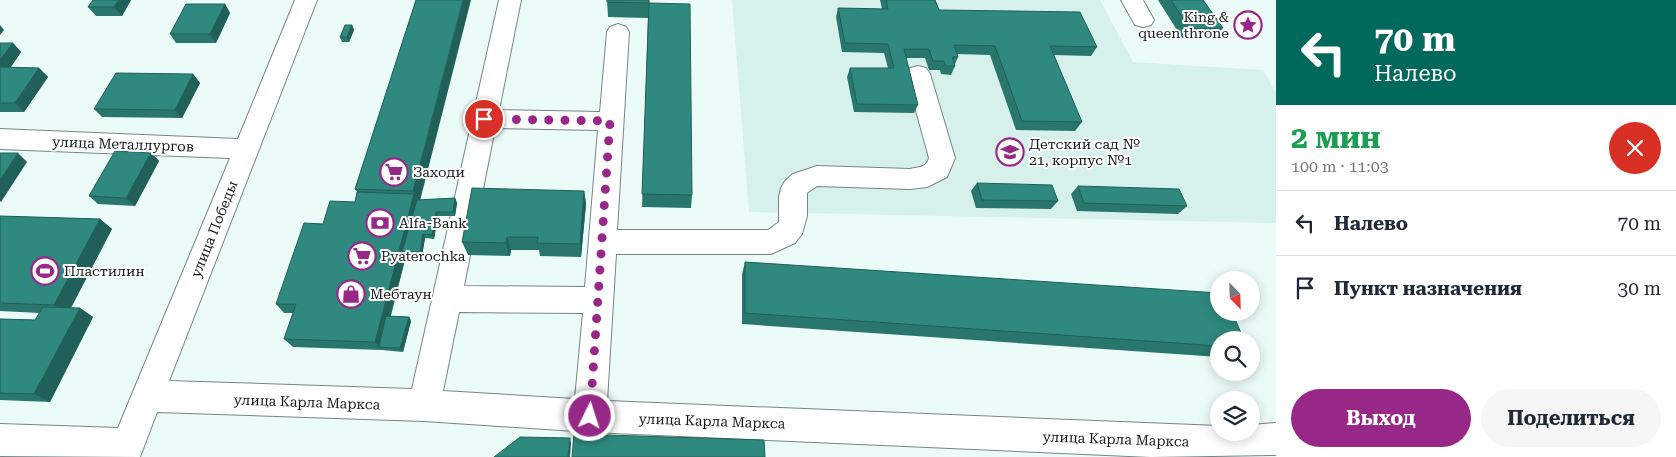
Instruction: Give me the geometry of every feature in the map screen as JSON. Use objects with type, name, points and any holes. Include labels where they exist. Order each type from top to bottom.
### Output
[{"type":"street","name":"улица Победы","points":[[125,451],[306,0]]},
{"type":"street","points":[[424,405],[510,0]]},
{"type":"street","points":[[1132,0],[1143,20]]},
{"type":"street","points":[[590,416],[610,121],[618,32]]},
{"type":"street","points":[[602,242],[771,242],[783,238],[790,231],[793,224],[792,196],[795,186],[804,178],[817,176],[910,179],[927,177],[938,170],[942,158],[918,74]]},
{"type":"street","points":[[484,119],[610,121]]},
{"type":"street","name":"улица Металлургов","points":[[0,140],[246,149]]},
{"type":"street","points":[[446,299],[598,300]]},
{"type":"street","name":"улица Карла Маркса","points":[[147,396],[424,405],[590,416],[1207,443],[1240,444],[1276,439]]},
{"type":"street","points":[[0,440],[125,451]]},
{"type":"shaded area","name":"Детский сад № 21, корпус №1","points":[[732,0],[1100,0],[1133,62],[1263,70],[1276,93],[1276,223],[749,212]]},
{"type":"building","points":[[93,0],[119,0],[114,7],[88,7]]},
{"type":"building","points":[[416,0],[463,0],[413,191],[355,189]]},
{"type":"building","points":[[607,0],[649,0],[649,3],[607,2]]},
{"type":"building","points":[[886,0],[935,0],[939,10],[1080,12],[1097,47],[1050,46],[1082,122],[1022,121],[995,46],[954,45],[958,57],[952,57],[955,66],[946,66],[944,61],[933,61],[929,49],[904,49],[918,105],[857,104],[850,68],[894,68],[888,44],[845,43],[838,8],[888,9]]},
{"type":"building","points":[[1171,0],[1203,0],[1223,28],[1190,29]]},
{"type":"building","points":[[649,3],[690,4],[692,195],[642,194]]},
{"type":"building","points":[[186,4],[225,4],[210,34],[170,34]]},
{"type":"building","points":[[345,25],[352,25],[347,37],[340,37]]},
{"type":"building","points":[[0,43],[13,43],[0,60]]},
{"type":"building","points":[[0,67],[39,68],[15,103],[0,103]]},
{"type":"building","points":[[116,73],[193,74],[175,110],[94,109]]},
{"type":"building","points":[[115,151],[151,153],[126,198],[89,196]]},
{"type":"building","points":[[0,153],[18,153],[0,180]]},
{"type":"building","points":[[977,183],[1052,185],[1058,201],[982,200]]},
{"type":"building","points":[[1078,186],[1179,189],[1187,206],[1084,203]]},
{"type":"building","points":[[472,188],[584,191],[580,244],[537,243],[538,237],[507,237],[506,243],[462,242]]},
{"type":"building","points":[[357,192],[414,194],[375,342],[284,339],[296,304],[276,304],[304,223],[323,224],[330,201],[355,202]]},
{"type":"building","points":[[455,198],[453,212],[436,212],[432,235],[423,234],[420,252],[402,252],[417,200]]},
{"type":"building","name":"Пластилин","points":[[0,216],[100,219],[54,305],[0,303]]},
{"type":"building","points":[[745,262],[1210,292],[1210,321],[1236,321],[1240,331],[1210,331],[1210,345],[745,313]]},
{"type":"building","points":[[43,307],[80,308],[34,394],[0,393],[0,319],[35,320]]},
{"type":"building","points":[[386,316],[409,317],[400,348],[379,347]]},
{"type":"building","points":[[574,434],[764,440],[765,457],[572,457]]},
{"type":"building","points":[[520,437],[570,438],[568,457],[494,457]]},
{"type":"place","name":"King & queen throne","points":[[1248,25]]},
{"type":"place","name":"Детский сад № 21, корпус №1","points":[[1010,152]]},
{"type":"place","name":"Заходи","points":[[394,172]]},
{"type":"place","name":"Alfa-Bank","points":[[380,223]]},
{"type":"place","name":"Pyaterochka","points":[[362,256]]},
{"type":"place","name":"Пластилин","points":[[45,271]]},
{"type":"place","name":"Мебтаун","points":[[351,294]]},
{"type":"route","points":[[484,119],[610,121],[590,416]]}]
